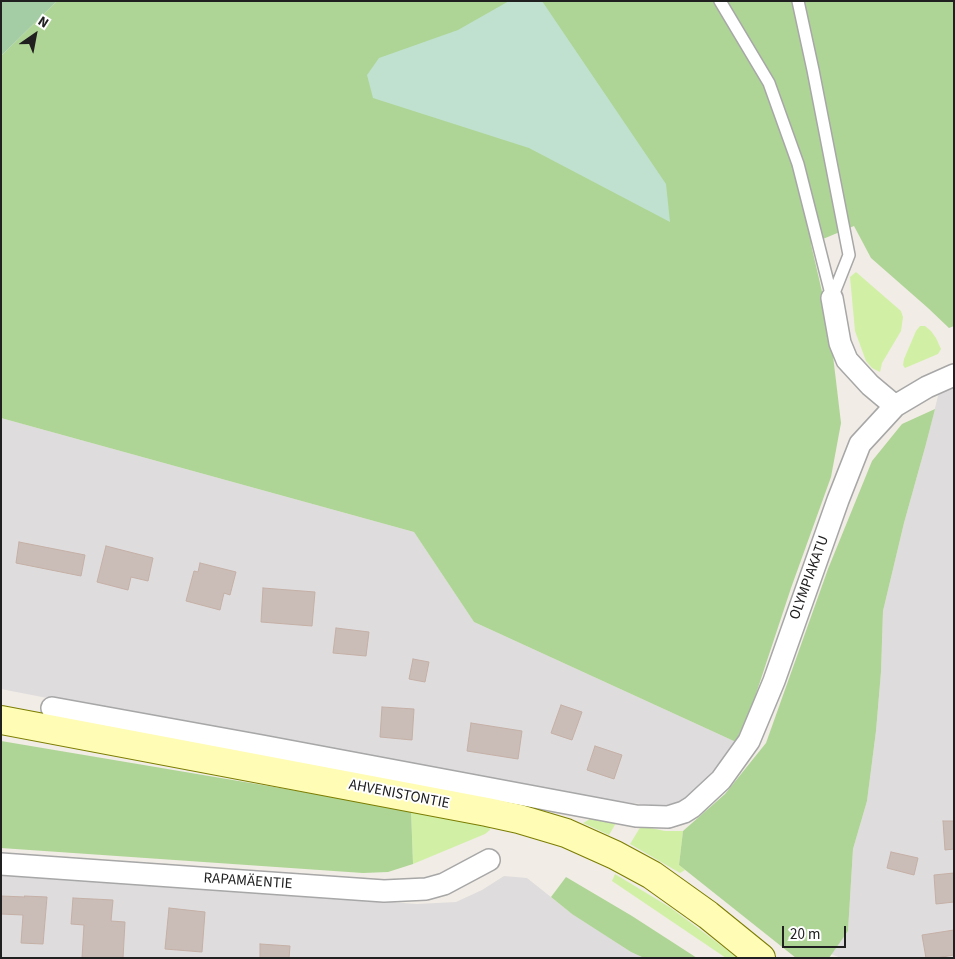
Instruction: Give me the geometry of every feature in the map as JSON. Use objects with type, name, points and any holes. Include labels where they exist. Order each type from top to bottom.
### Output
[{"type":"main road","name":"AHVENISTONTIE","points":[[1,720],[487,812],[566,833],[615,855],[652,875],[708,915],[761,958]]},
{"type":"street","points":[[832,298],[840,343],[847,360],[870,385],[896,406]]},
{"type":"street","name":"OLYMPIAKATU","points":[[52,708],[636,816],[668,817],[684,812],[721,780],[749,741],[774,681],[838,500],[860,444],[896,406],[927,387],[954,375]]},
{"type":"street","name":"RAPAMÄENTIE","points":[[1,864],[384,892],[419,890],[444,884],[489,860]]},
{"type":"lane","points":[[720,1],[769,83],[798,164],[832,298]]},
{"type":"lane","points":[[798,1],[850,255],[832,298]]},
{"type":"shaded area","points":[[954,382],[954,958],[841,958],[831,954],[848,931],[853,849],[867,801],[876,731],[881,672],[883,611],[940,388]]},
{"type":"shaded area","points":[[1,418],[414,532],[474,622],[736,742],[698,789],[682,802],[659,806],[578,795],[165,721],[1,689]]},
{"type":"shaded area","points":[[1,873],[417,904],[456,902],[482,890],[504,876],[527,878],[571,913],[631,952],[644,958],[1,958]]},
{"type":"green space","points":[[1,1],[57,1],[1,56]]},
{"type":"green space","points":[[57,1],[954,1],[954,326],[949,328],[871,258],[854,226],[811,244],[829,322],[841,423],[831,477],[791,588],[753,703],[736,742],[474,622],[414,532],[1,418],[1,56]]},
{"type":"green space","points":[[509,1],[542,1],[666,184],[670,222],[529,148],[373,98],[367,75],[379,58],[458,30]]},
{"type":"green space","points":[[856,272],[901,311],[903,317],[901,331],[882,363],[880,372],[872,368],[866,361],[855,331],[850,277]]},
{"type":"green space","points":[[920,326],[925,326],[931,331],[941,349],[938,354],[905,368],[903,365],[904,359]]},
{"type":"green space","points":[[935,409],[904,523],[883,611],[881,672],[876,731],[867,801],[853,849],[848,931],[829,958],[796,958],[679,865],[683,831],[725,794],[766,743],[828,569],[872,461],[902,424]]},
{"type":"green space","points":[[1,741],[411,810],[413,864],[388,872],[363,873],[1,848]]},
{"type":"green space","points":[[411,810],[489,826],[490,830],[485,834],[413,864]]},
{"type":"green space","points":[[590,819],[616,823],[609,835],[583,823]]},
{"type":"green space","points":[[641,826],[665,831],[683,831],[679,865],[685,870],[680,873],[630,844]]},
{"type":"green space","points":[[615,874],[671,908],[738,958],[726,958],[612,881]]},
{"type":"green space","points":[[566,877],[632,916],[697,958],[644,958],[631,952],[572,914],[551,897]]},
{"type":"building","points":[[19,542],[85,555],[81,576],[16,563]]},
{"type":"building","points":[[106,546],[153,558],[148,581],[131,577],[128,590],[97,582]]},
{"type":"building","points":[[200,563],[236,572],[230,595],[224,593],[220,610],[186,601],[194,571],[198,572]]},
{"type":"building","points":[[263,588],[315,592],[312,626],[261,622]]},
{"type":"building","points":[[336,628],[369,632],[366,656],[333,653]]},
{"type":"building","points":[[413,659],[429,662],[425,682],[409,679]]},
{"type":"building","points":[[561,705],[582,712],[572,740],[551,733]]},
{"type":"building","points":[[382,707],[414,709],[412,740],[380,737]]},
{"type":"building","points":[[471,723],[522,731],[518,759],[467,751]]},
{"type":"building","points":[[595,746],[622,755],[614,779],[587,770]]},
{"type":"building","points":[[943,821],[954,821],[954,849],[945,850]]},
{"type":"building","points":[[891,852],[918,858],[914,875],[887,868]]},
{"type":"building","points":[[954,873],[954,902],[936,904],[934,875]]},
{"type":"building","points":[[1,896],[47,897],[43,944],[21,943],[23,915],[1,914]]},
{"type":"building","points":[[73,898],[113,900],[111,921],[125,922],[123,958],[82,958],[84,925],[71,924]]},
{"type":"building","points":[[169,908],[205,912],[202,952],[165,949]]},
{"type":"building","points":[[954,930],[954,955],[926,958],[922,935]]},
{"type":"building","points":[[260,944],[290,946],[289,958],[260,958]]}]
